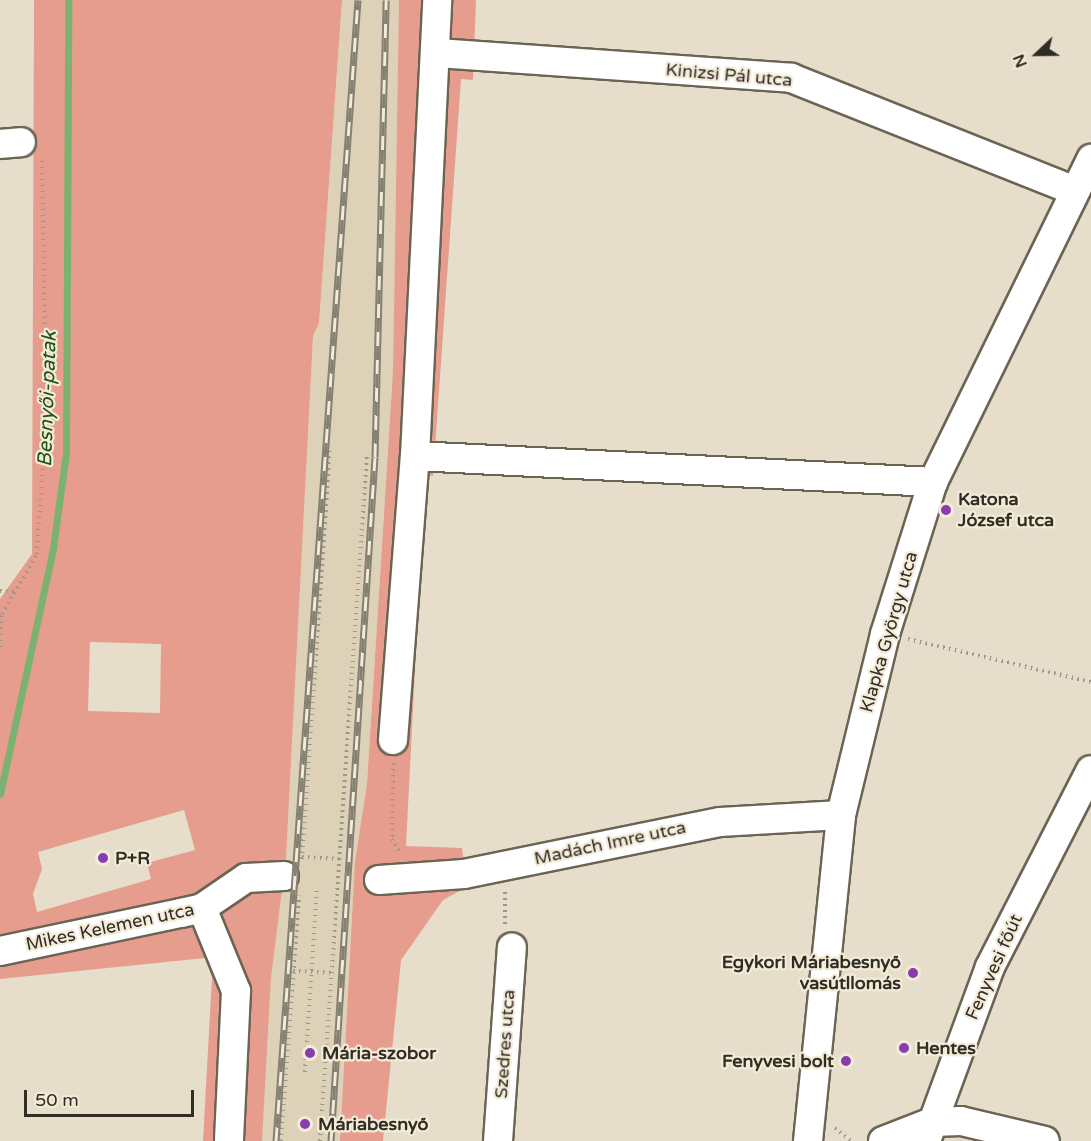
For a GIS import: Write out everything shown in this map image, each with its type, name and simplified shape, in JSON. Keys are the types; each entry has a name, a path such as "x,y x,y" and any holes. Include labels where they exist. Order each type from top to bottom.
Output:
{"street":[{"path":"393,740 415,456 437,52 437,0"},
{"name":"Kinizsi Pál utca","path":"437,52 791,78 1072,190"},
{"name":"Klapka György utca","path":"808,1141 841,815 885,634 933,482 1072,190 1091,159"},
{"path":"415,456 933,482"},
{"name":"Fenyvesi főút","path":"929,1132 990,967 1091,770"},
{"name":"Madách Imre utca","path":"379,880 423,879 720,822 841,815"},
{"name":"Mikes Kelemen utca","path":"0,951 202,908 246,878 296,873"},
{"path":"202,908 236,991 229,1141"},
{"name":"Szedres utca","path":"498,1141 512,948"},
{"path":"884,1141 929,1132 961,1121 1045,1141"}],"path":[{"path":"0,647 2,614 37,554 46,420 42,140 10,143"},
{"path":"281,1141 293,970 296,873 330,452"},
{"path":"320,1141 366,454"},
{"path":"0,591 16,592"},
{"path":"885,634 1091,682"},
{"path":"393,740 392,839 423,879"},
{"path":"296,873 339,859"},
{"path":"505,865 505,923 512,948"},
{"path":"305,1072 317,887"},
{"path":"293,970 332,973"}],"shaded area":[{"path":"34,0 342,0 319,323 313,336 286,858 271,978 262,1141 203,1141 212,977 205,958 0,979 0,599 32,554","holes":["90,642 161,644 160,713 88,711","184,810 195,850 147,863 151,879 37,912 33,894 42,869 38,852"]},
{"path":"342,0 399,0 393,371 367,784 355,861 340,1141 262,1141 271,978 286,858 313,336 319,322"},
{"path":"399,0 476,0 473,80 461,79 433,476 425,474 406,846 462,848 467,887 443,900 401,960 383,1141 340,1141 355,861 367,784 393,371"}],"waterway":[{"name":"Besnyői-patak","path":"0,794 53,548 66,453 68,0"}],"railway":[{"path":"276,1141 358,0"},
{"path":"331,1141 375,457 386,0"}],"place":[{"name":"Katona József utca","path":"946,510"},
{"name":"P+R","path":"103,858"},
{"name":"Egykori Máriabesnyő vasútllomás","path":"913,973"},
{"name":"Hentes","path":"904,1048"},
{"name":"Mária-szobor","path":"310,1053"},
{"name":"Fenyvesi bolt","path":"846,1061"},
{"name":"Máriabesnyő","path":"305,1124"}]}
